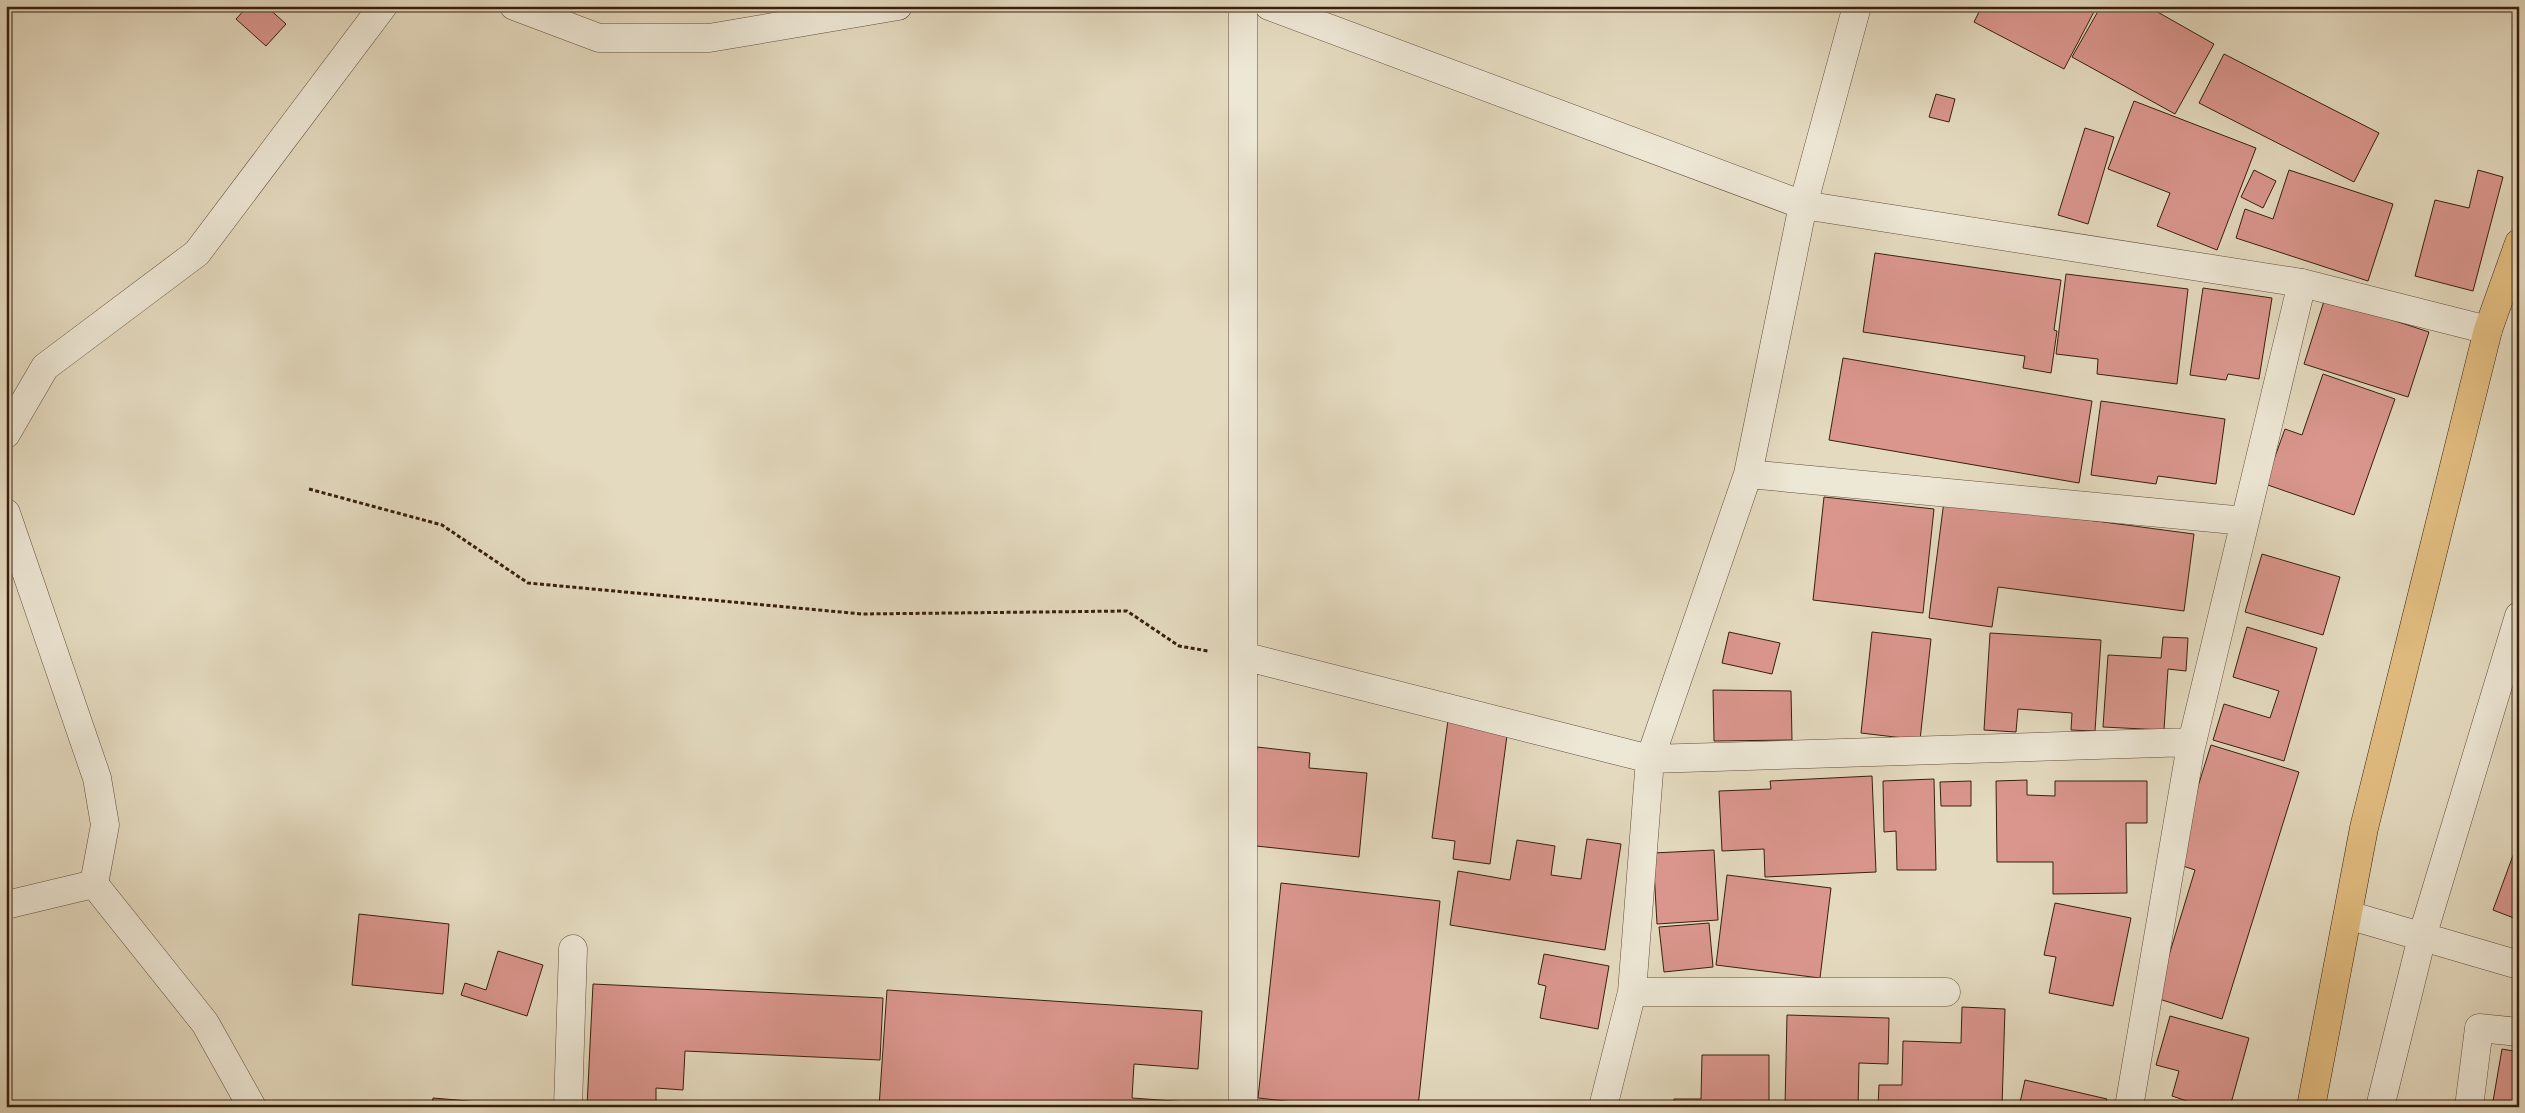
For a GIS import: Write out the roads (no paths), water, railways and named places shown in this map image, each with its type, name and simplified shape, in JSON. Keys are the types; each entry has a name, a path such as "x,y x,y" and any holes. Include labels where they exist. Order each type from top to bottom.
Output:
{"main road":[{"path":"2315,1106 2364,828 2488,330 2519,242"}],"street":[{"path":"6,434 45,367 197,253 383,6"},
{"path":"514,6 599,38 700,38 898,6"},
{"path":"1243,6 1243,1107"},
{"path":"1269,6 1803,205 2302,283 2488,330"},
{"path":"1603,1107 1632,992 1650,759 1748,474 1803,205 1857,6"},
{"path":"2129,1107 2192,742 2302,283"},
{"path":"1748,474 2245,521"},
{"path":"6,514 97,778 106,825 94,884"},
{"path":"2380,1107 2422,937 2519,616"},
{"path":"1243,656 1650,759 2192,742"},
{"path":"6,905 94,884"},
{"path":"94,884 205,1023 252,1107"},
{"path":"2348,915 2519,965"},
{"path":"568,1107 573,949"},
{"path":"1632,992 1946,992"},
{"path":"2469,1107 2479,1028 2519,1032"}]}
